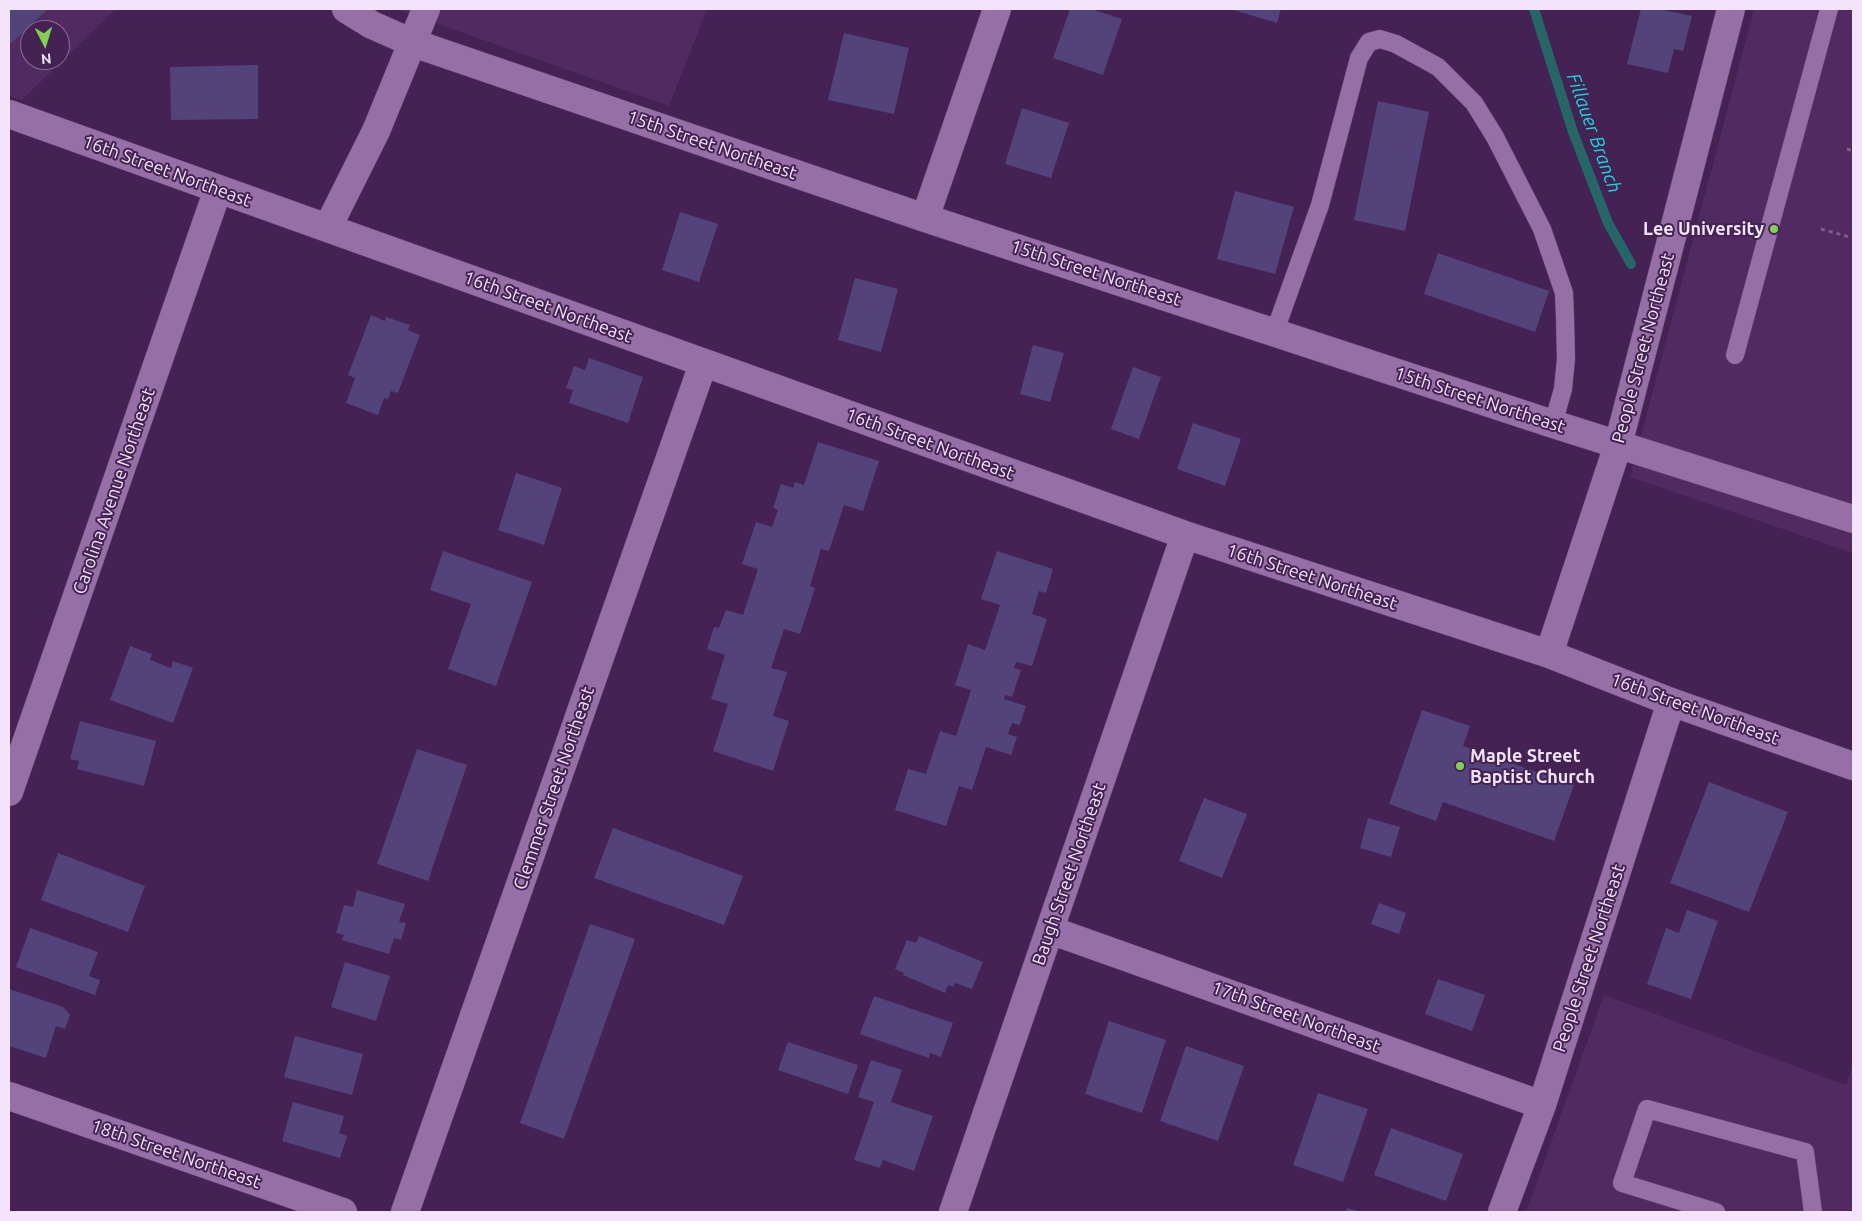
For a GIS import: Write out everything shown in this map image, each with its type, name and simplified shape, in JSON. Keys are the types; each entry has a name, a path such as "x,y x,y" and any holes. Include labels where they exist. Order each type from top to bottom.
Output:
{"street":[{"name":"15th Street Northeast","path":"346,9 372,25 413,43 925,218 1275,331 1553,424 1853,519"},
{"path":"328,227 376,130 426,9"},
{"path":"925,218 997,9"},
{"name":"People Street Northeast","path":"1549,654 1618,445 1719,62 1731,9"},
{"name":"16th Street Northeast","path":"9,114 1185,535 1549,654 1671,702 1853,766"},
{"name":"Carolina Avenue Northeast","path":"9,792 218,189"},
{"name":"Clemmer Street Northeast","path":"405,1212 703,364"},
{"name":"Baugh Street Northeast","path":"953,1212 1185,535"},
{"name":"People Street Northeast","path":"1502,1212 1542,1105 1671,702"},
{"name":"17th Street Northeast","path":"1050,930 1542,1105"},
{"name":"18th Street Northeast","path":"9,1096 343,1212"}],"lane":[{"path":"1735,355 1829,9"},
{"path":"1275,331 1320,205 1359,58 1369,42 1380,39 1396,44 1438,67 1474,103 1495,137 1542,228 1564,293 1566,359 1563,389 1553,424"},
{"path":"1716,1212 1622,1184 1647,1109 1805,1152 1813,1212"}],"path":[{"path":"1846,149 1853,151"},
{"path":"1821,229 1853,238"}],"shaded area":[{"path":"9,9 116,9 70,54 70,20 20,20 20,70 53,70 22,100 9,96"},
{"path":"396,9 707,9 669,106"},
{"name":"Lee University","path":"1754,9 1853,9 1853,553 1630,477"},
{"path":"1604,995 1846,1085 1853,1064 1853,1212 1526,1212"}],"building":[{"path":"9,9 48,9 36,20 20,20 20,35 9,45"},
{"path":"1070,9 1091,9 1122,19 1103,75 1053,58"},
{"path":"1230,9 1281,9 1277,23"},
{"path":"1641,9 1659,9 1692,16 1683,51 1674,49 1668,73 1627,64"},
{"path":"844,33 909,48 894,114 828,100"},
{"path":"258,65 258,119 171,120 170,67"},
{"path":"1378,101 1429,112 1405,231 1354,220"},
{"path":"1022,108 1069,123 1051,178 1005,164"},
{"path":"1235,191 1294,207 1275,274 1217,259"},
{"path":"680,212 718,224 699,282 662,270"},
{"path":"1438,253 1549,291 1535,332 1424,294"},
{"path":"855,278 898,289 881,352 838,340"},
{"path":"371,315 385,321 386,317 410,325 408,330 420,335 398,393 391,391 388,399 384,398 378,415 346,403 355,378 348,375"},
{"path":"1033,345 1064,353 1050,402 1020,394"},
{"path":"589,358 643,377 628,423 569,403 573,390 566,388 574,366 585,370"},
{"path":"1133,367 1161,377 1139,439 1111,429"},
{"path":"1193,423 1241,439 1225,486 1177,469"},
{"path":"818,442 879,461 863,511 844,505 829,551 821,549 810,586 815,588 800,634 784,629 771,668 787,672 773,716 789,721 773,771 713,751 728,704 711,699 725,655 707,649 714,627 719,628 726,610 743,615 758,569 742,564 756,522 772,527 778,510 773,508 781,484 793,488 795,482 804,485"},
{"path":"516,473 562,488 544,545 498,530"},
{"path":"443,551 532,582 496,686 448,669 471,604 430,590"},
{"path":"997,551 1053,569 1046,593 1039,591 1032,614 1047,619 1032,666 1016,662 1014,668 1021,670 1012,697 1005,695 1004,699 1026,706 1020,725 1012,723 1008,734 1017,737 1011,755 986,747 972,790 959,786 946,826 895,810 908,769 926,774 940,731 956,736 971,690 955,685 968,644 985,650 1000,605 981,599"},
{"path":"130,646 152,654 150,660 171,668 173,661 193,668 173,723 110,700"},
{"name":"Maple Street Baptist Church","path":"1422,710 1470,726 1463,746 1574,785 1554,841 1443,802 1436,821 1389,804"},
{"path":"80,721 156,741 144,786 77,769 79,761 70,759"},
{"path":"417,749 467,765 428,881 377,864"},
{"path":"1709,782 1788,812 1749,912 1670,883"},
{"path":"1204,798 1247,814 1222,878 1179,861"},
{"path":"1368,818 1400,827 1391,857 1360,848"},
{"path":"613,828 743,876 724,925 594,878"},
{"path":"58,853 145,886 128,932 41,900"},
{"path":"357,890 405,904 399,922 406,923 401,940 394,938 389,954 342,940 344,935 336,933 344,905 353,907"},
{"path":"1379,903 1406,913 1399,934 1371,924"},
{"path":"1687,910 1718,921 1691,999 1647,984 1666,928 1679,933"},
{"path":"590,924 635,939 564,1139 520,1123"},
{"path":"30,928 98,952 89,976 100,980 95,995 16,967"},
{"path":"919,936 983,962 972,989 955,983 953,987 948,985 945,993 903,975 904,973 895,969 907,940 916,943"},
{"path":"345,962 390,976 376,1021 331,1007"},
{"path":"1438,979 1485,995 1472,1031 1425,1014"},
{"path":"9,989 63,1007 70,1015 65,1029 56,1026 46,1058 9,1046"},
{"path":"874,996 953,1023 941,1057 930,1053 929,1058 860,1034"},
{"path":"1109,1021 1166,1040 1142,1113 1085,1094"},
{"path":"295,1036 363,1054 352,1095 284,1077"},
{"path":"788,1042 858,1065 848,1094 778,1070"},
{"path":"1186,1046 1244,1066 1218,1141 1160,1121"},
{"path":"871,1060 902,1070 891,1102 933,1116 914,1171 883,1160 880,1168 854,1160 874,1102 858,1097"},
{"path":"1318,1093 1368,1109 1343,1182 1293,1165"},
{"path":"293,1102 344,1116 339,1133 347,1136 340,1158 282,1141"},
{"path":"1391,1128 1463,1154 1446,1201 1374,1175"},
{"path":"1347,1208 1361,1212 1346,1212"}],"waterway":[{"name":"Fillauer Branch","path":"1534,9 1573,132 1608,223 1631,264"}],"place":[{"name":"Lee University","path":"1774,229"},
{"name":"Maple Street Baptist Church","path":"1460,766"}]}
